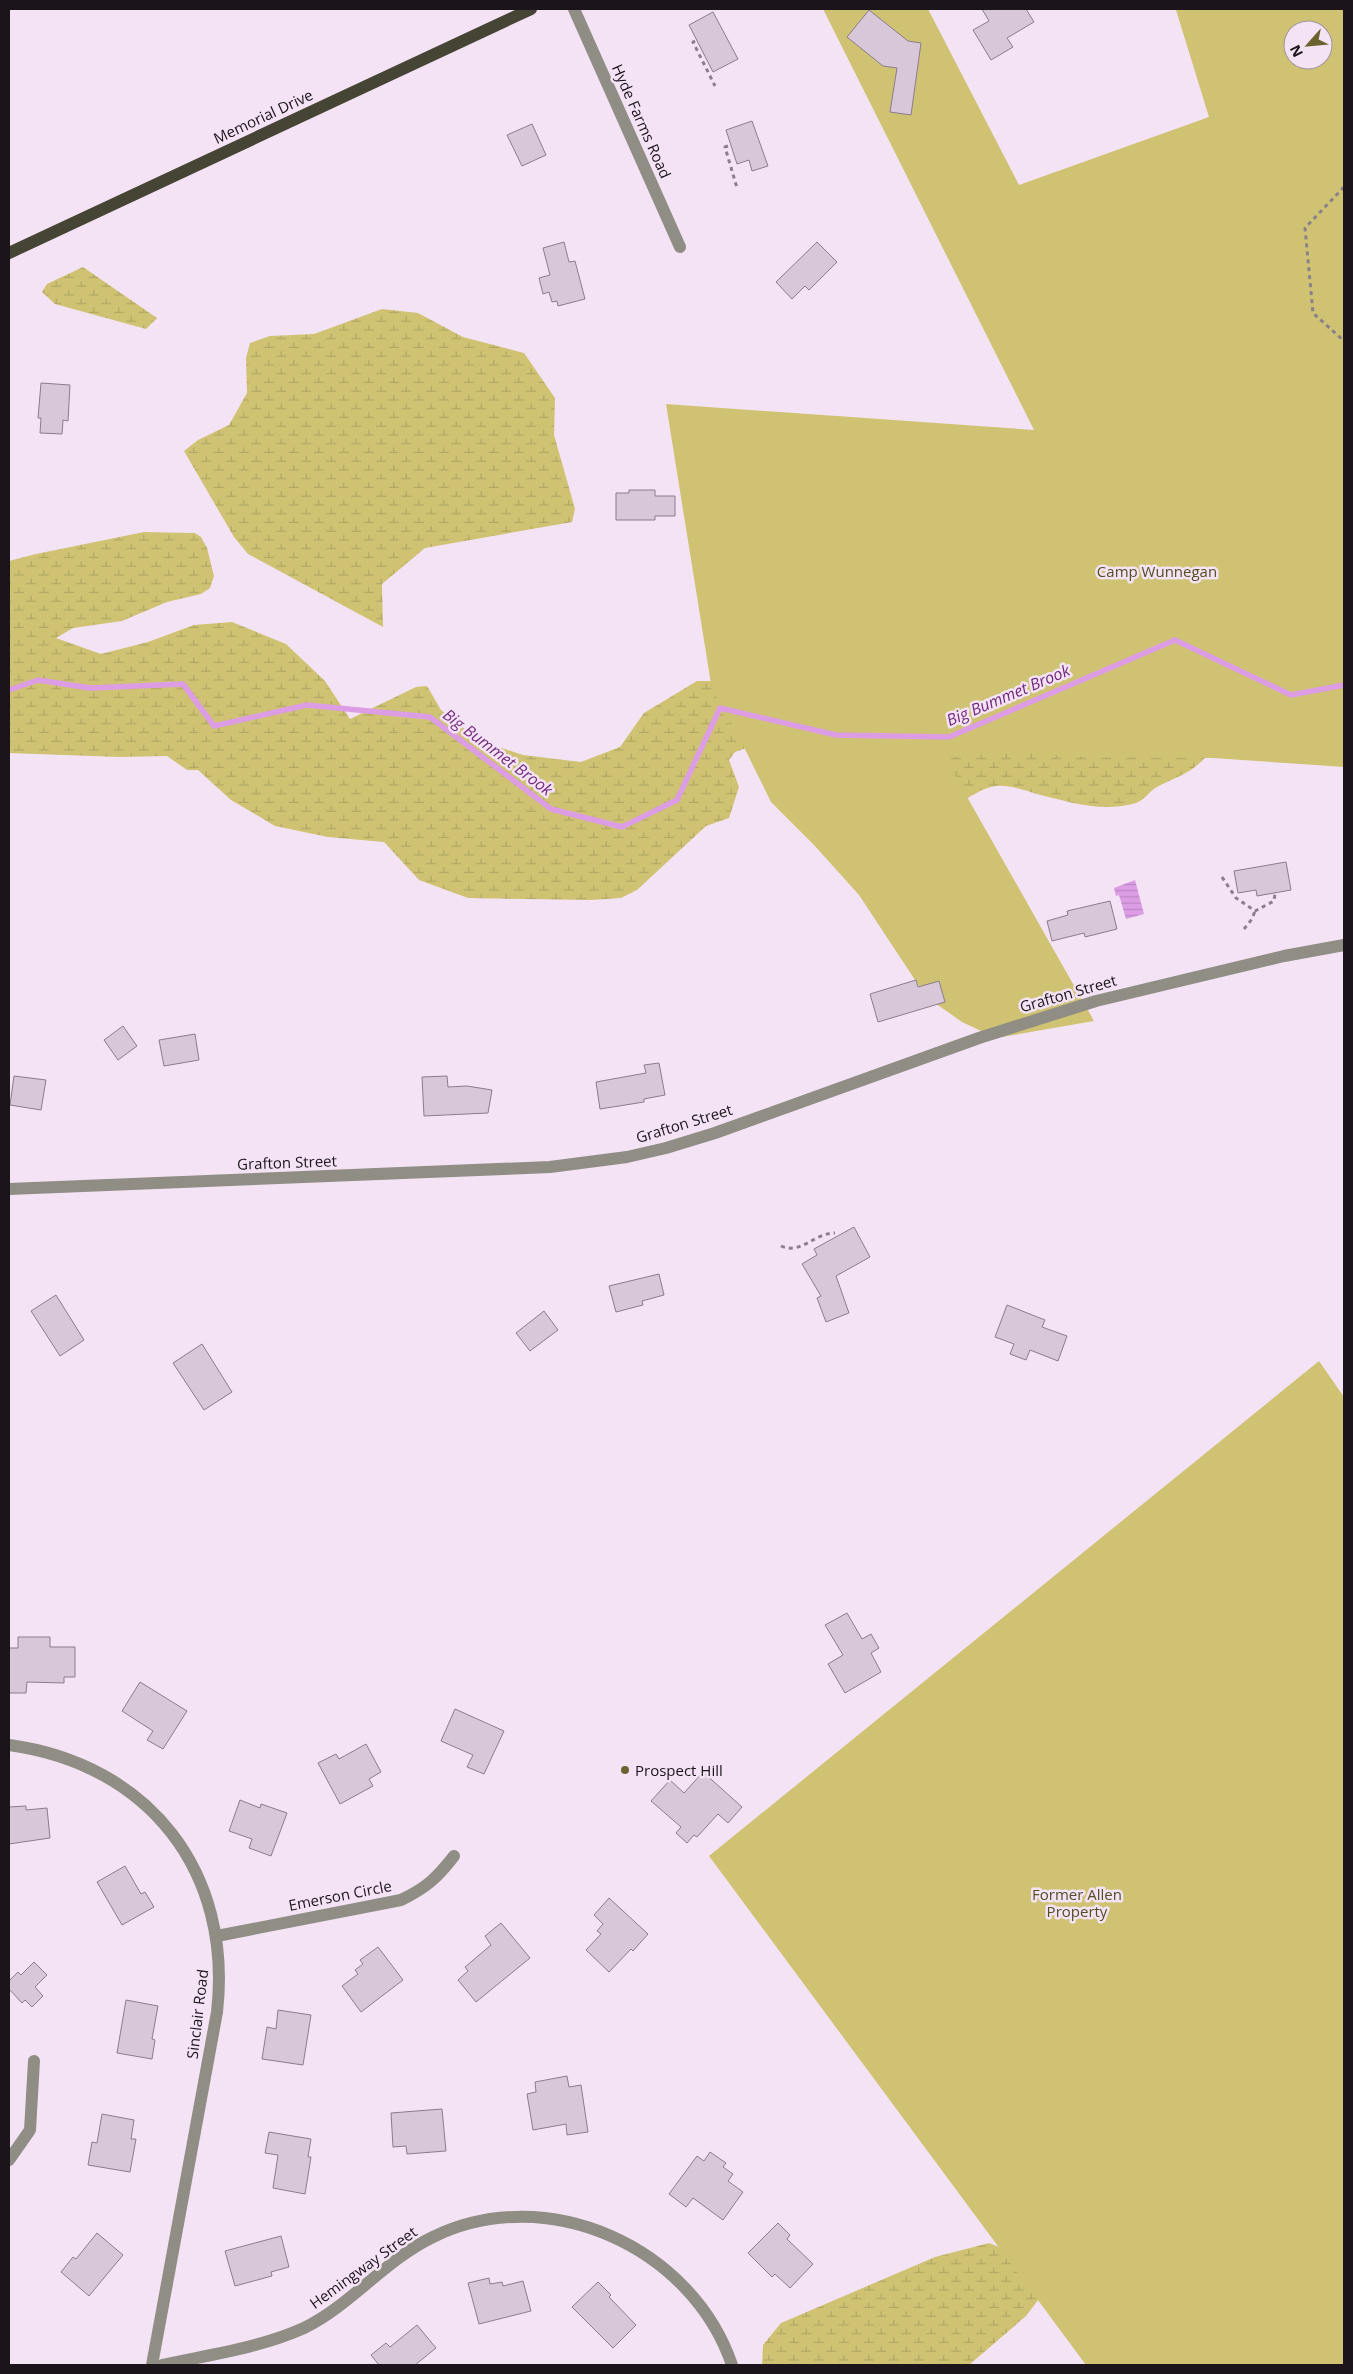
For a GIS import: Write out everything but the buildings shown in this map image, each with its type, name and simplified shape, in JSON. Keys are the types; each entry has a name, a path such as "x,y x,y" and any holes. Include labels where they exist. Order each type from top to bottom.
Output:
{"main road":[{"name":"Memorial Drive","path":"9,253 531,9"}],"street":[{"name":"Hyde Farms Road","path":"574,9 680,247"},
{"name":"Grafton Street","path":"9,1189 550,1167 627,1157 715,1133 1046,1015 1154,986 1284,956 1344,945"},
{"name":"Sinclair Road","path":"9,1745 57,1754 80,1763 111,1779 144,1804 162,1822 192,1864 211,1911 217,1936 220,1961 217,2012 152,2365"},
{"name":"Emerson Circle","path":"217,1936 401,1900 422,1890 437,1878 454,1856"},
{"path":"9,2160 30,2130 34,2061"},
{"name":"Hemingway Street","path":"162,2365 287,2335 323,2317 403,2255 434,2236 479,2221 526,2217 554,2219 581,2224 626,2242 653,2258 682,2285 706,2314 720,2336 732,2365"}],"path":[{"path":"695,41 693,42 715,86"},
{"path":"728,146 725,147 738,188"},
{"path":"1344,187 1305,228 1313,313 1344,341"},
{"path":"1222,877 1236,898 1255,911"},
{"path":"1244,929 1252,919 1255,911 1274,901 1275,893"},
{"path":"781,1246 795,1250 817,1236 835,1234"}],"green space":[{"name":"Camp Wunnegan","path":"823,9 928,9 1019,185 1209,117 1176,10 1344,9 1344,767 1213,758 1092,757 1010,752 945,758 1094,1021 996,1038 962,1022 935,1003 919,986 859,895 814,845 771,802 738,735 712,690 666,404 1034,430"},
{"path":"83,267 157,318 146,329 55,304 42,292 47,284"},
{"path":"382,309 418,313 463,337 524,353 555,398 554,435 575,509 572,522 425,548 382,584 383,627 248,554 234,537 184,451 198,440 229,425 247,393 246,358 250,343 270,336 314,334"},
{"path":"144,532 195,533 201,537 207,548 214,576 210,588 201,594 167,602 122,621 73,628 56,638 101,654 148,642 194,625 232,622 286,644 325,681 350,719 416,687 427,686 441,710 480,741 523,755 581,762 620,747 644,713 697,681 719,681 1210,752 1198,765 1154,789 1139,802 1124,806 1099,807 1001,786 987,788 964,800 752,746 735,752 729,760 739,787 729,818 706,826 637,890 621,898 591,900 468,898 419,880 384,842 328,837 275,826 231,800 198,770 187,770 167,756 119,757 9,753 9,561"},
{"name":"Former Allen Property","path":"1319,1361 1344,1397 1344,2365 1086,2365 709,1856"},
{"path":"989,2243 1029,2259 1048,2287 1026,2316 969,2365 762,2365 763,2345 781,2323 935,2257"}],"shaded area":[{"path":"1135,880 1144,914 1126,919 1119,895 1116,896 1114,888"}],"waterway":[{"name":"Big Bummet Brook","path":"9,690 38,680 90,688 183,684 214,726 307,705 430,717 551,809 622,827 677,800 720,708 836,735 949,737 1175,640 1291,695 1344,685"}],"place":[{"name":"Prospect Hill","path":"625,1770"}]}
